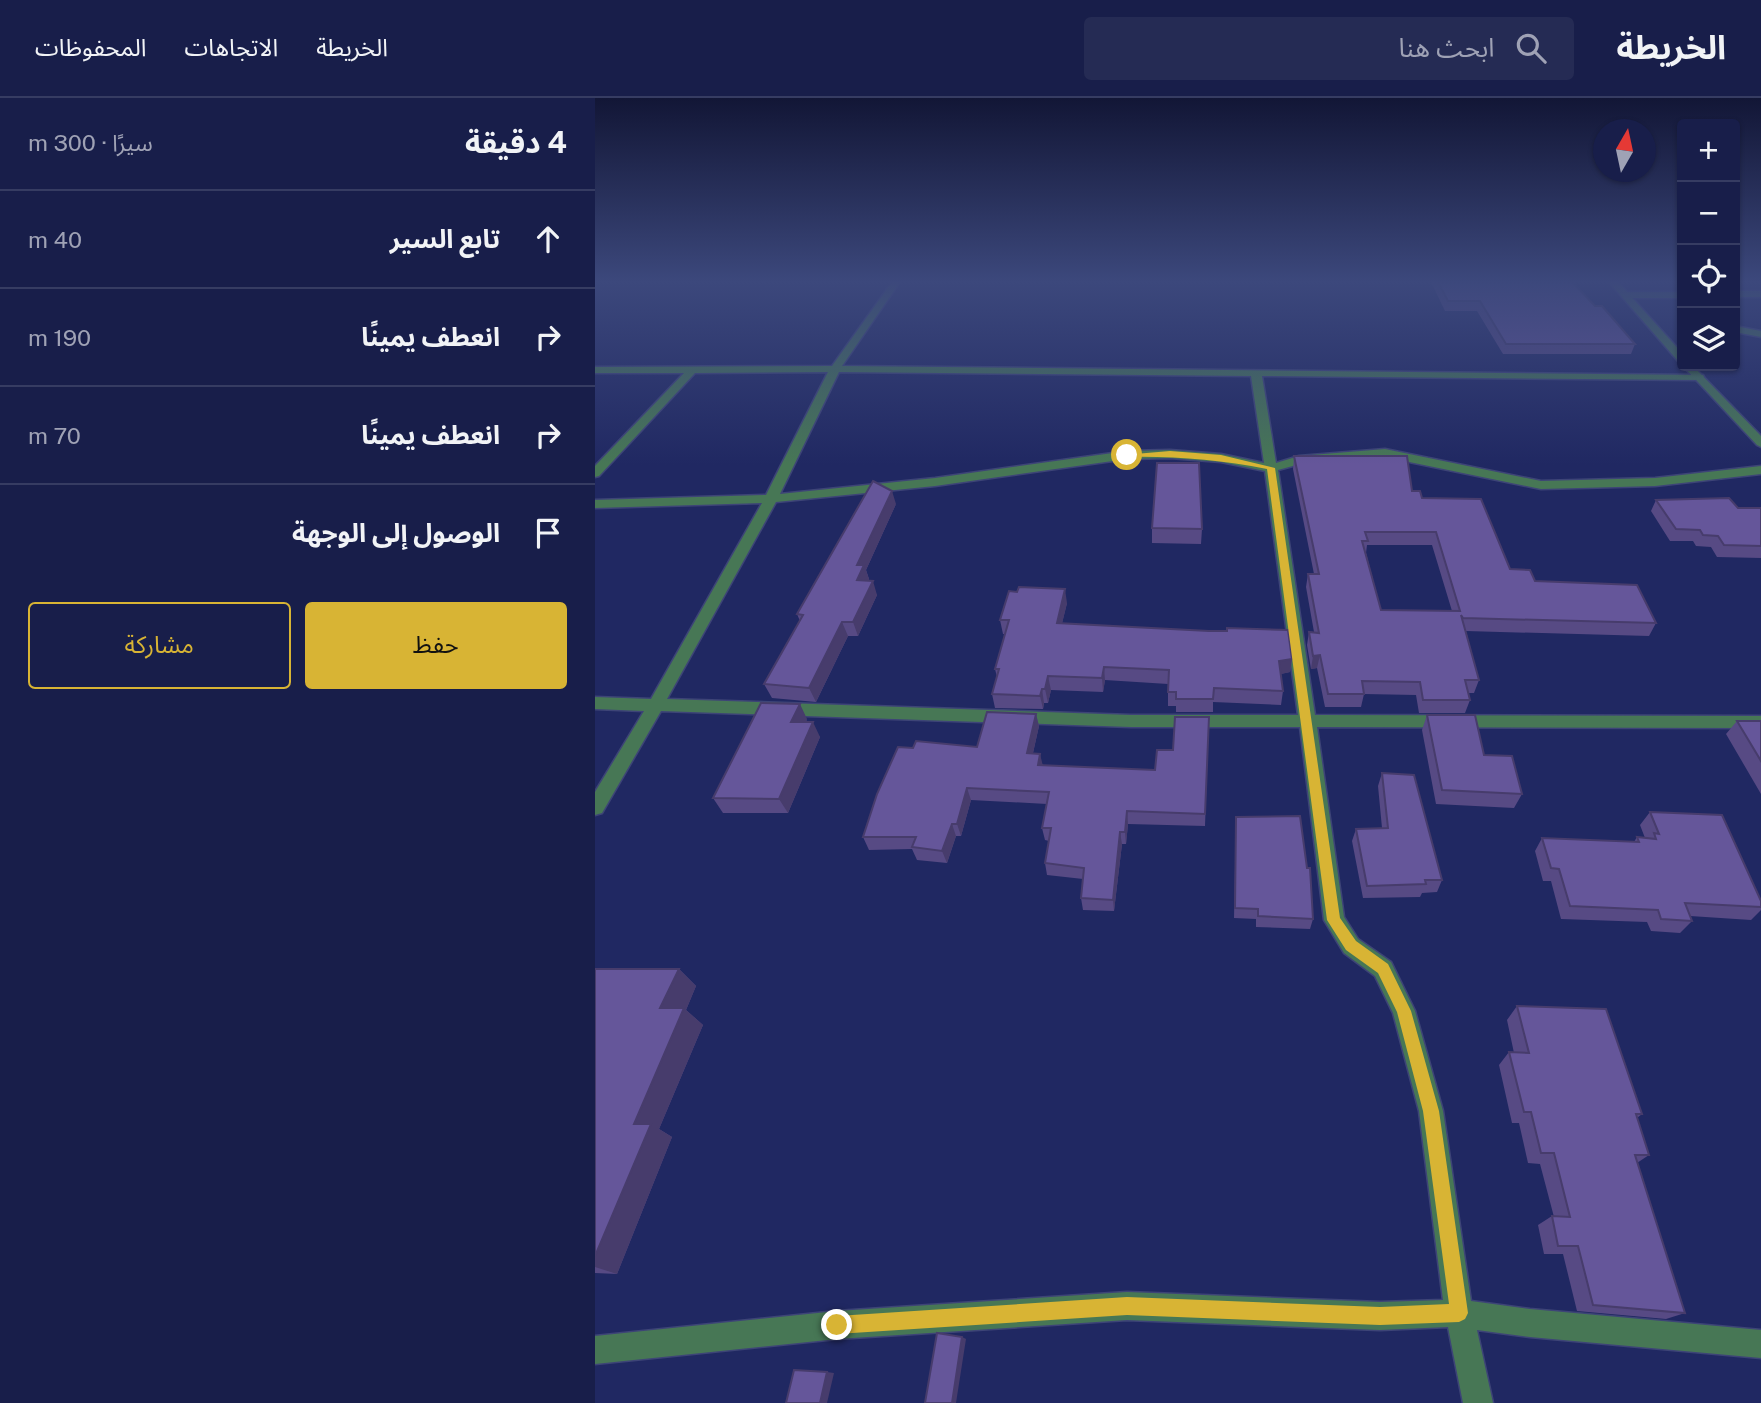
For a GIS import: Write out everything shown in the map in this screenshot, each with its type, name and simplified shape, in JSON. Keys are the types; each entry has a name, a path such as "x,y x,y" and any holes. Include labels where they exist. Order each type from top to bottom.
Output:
{"street":[{"path":"595,808 771,499 835,369 853,343"},
{"path":"595,370 835,369 1699,377"},
{"path":"595,472 692,370"},
{"path":"1693,371 1761,443"},
{"path":"1256,373 1308,723 1333,920 1351,946 1383,969 1404,1011 1431,1111 1459,1313 1478,1403"},
{"path":"595,504 771,499 935,482 1127,455 1170,454 1221,458 1271,468 1299,460 1385,453 1541,485 1655,482 1761,470"},
{"path":"595,703 1117,721 1761,722"},
{"path":"595,1350 837,1325 1127,1306 1380,1316 1459,1313 1530,1323 1761,1344"}],"building":[{"path":"1505,343 1635,344 1506,344"},
{"path":"1294,456 1407,456 1412,491 1420,491 1422,498 1481,499 1510,569 1530,570 1535,581 1637,585 1656,623 1463,618 1461,615 1479,680 1465,680 1470,700 1423,700 1420,682 1362,681 1364,694 1328,694 1320,655 1313,656 1309,632 1319,633 1308,574 1319,574","holes":["1365,532 1436,532 1460,611 1381,610 1362,541 1368,541"]},
{"path":"1157,463 1199,463 1202,529 1152,528"},
{"path":"873,481 892,491 857,565 864,565 857,580 873,581 853,622 842,622 809,688 764,684 803,615 797,614"},
{"path":"1729,498 1738,508 1761,508 1761,546 1724,545 1718,536 1703,535 1700,530 1676,529 1656,500"},
{"path":"1019,587 1065,589 1057,623 1209,631 1227,631 1227,628 1288,630 1292,659 1279,661 1283,691 1214,688 1213,699 1176,699 1176,692 1168,692 1169,670 1104,667 1102,678 1048,676 1040,696 992,694 999,669 995,669 1009,620 1000,620 1009,591 1017,592"},
{"path":"761,703 800,704 791,722 813,722 779,799 713,798"},
{"path":"987,712 1036,714 1027,753 1040,754 1038,765 1155,770 1157,750 1173,750 1175,717 1209,717 1205,814 1127,811 1125,832 1120,832 1113,900 1081,898 1084,868 1045,863 1051,828 1042,828 1049,792 967,788 957,824 952,824 942,851 912,847 916,837 863,837 877,794 898,747 913,748 916,741 977,747"},
{"path":"1427,715 1475,715 1484,755 1512,756 1522,794 1442,790"},
{"path":"1737,721 1761,721 1761,761"},
{"path":"1382,773 1414,775 1442,880 1425,880 1426,884 1367,886 1356,829 1388,828"},
{"path":"1650,812 1722,815 1761,901 1761,907 1685,903 1692,921 1661,919 1658,910 1570,906 1559,869 1551,868 1542,838 1639,842 1637,837 1656,839 1654,833 1659,834"},
{"path":"1300,816 1307,868 1310,868 1313,919 1258,916 1258,909 1235,908 1236,817"},
{"path":"595,969 679,969 660,1008 684,1008 634,1124 651,1124 595,1256"},
{"path":"1517,1006 1606,1009 1642,1114 1636,1114 1649,1155 1635,1155 1685,1313 1593,1305 1578,1246 1558,1246 1552,1216 1570,1217 1554,1153 1541,1153 1531,1112 1524,1112 1509,1052 1529,1053"},
{"path":"937,1333 962,1337 952,1403 925,1403"},
{"path":"794,1370 827,1372 820,1403 786,1403"}],"route":[{"path":"837,1325 1127,1306 1380,1316 1459,1313 1431,1111 1404,1011 1383,969 1351,946 1333,920 1271,468 1221,458 1170,454 1127,455"}]}
